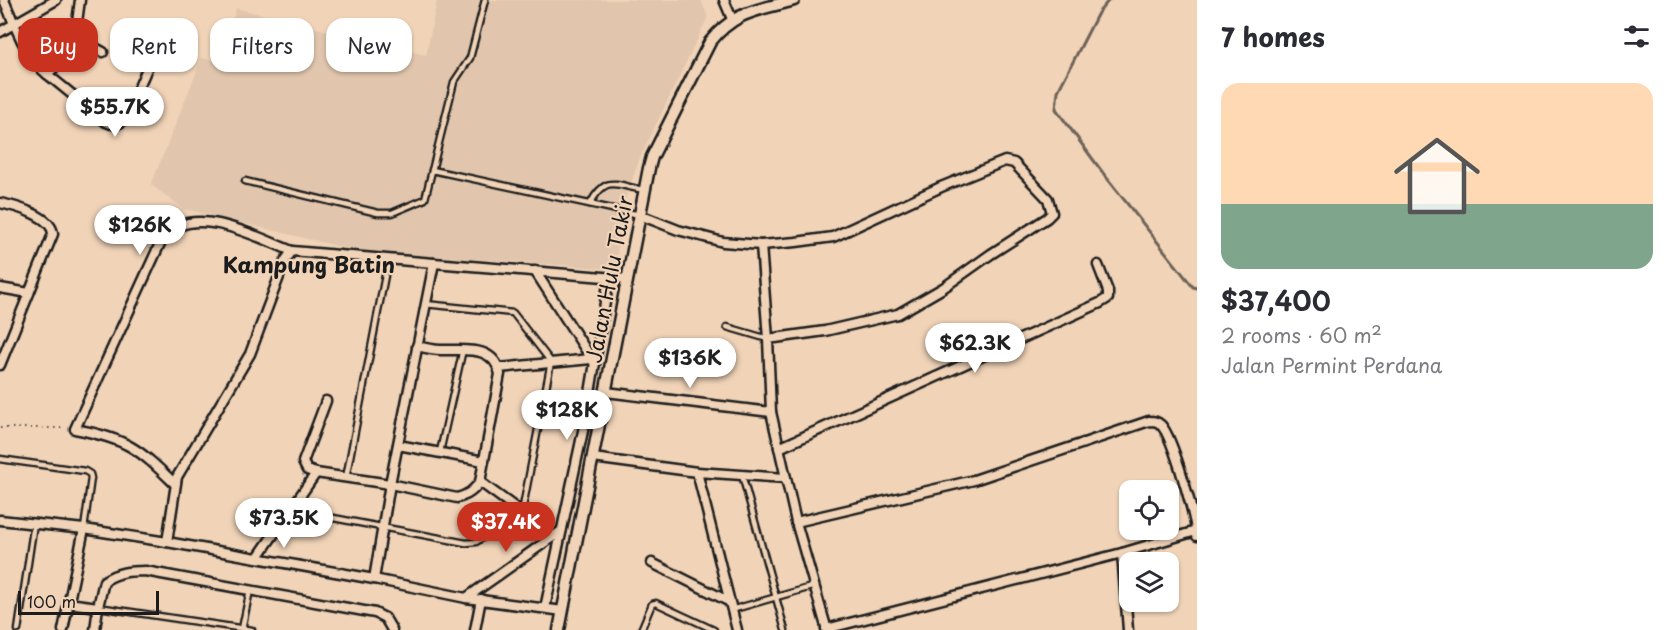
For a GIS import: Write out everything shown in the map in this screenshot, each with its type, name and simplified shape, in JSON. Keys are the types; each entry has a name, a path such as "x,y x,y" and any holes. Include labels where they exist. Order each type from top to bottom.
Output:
{"street":[{"path":"4,0 13,24 34,62 106,123 119,124 125,119 145,72"},
{"path":"0,32 56,0"},
{"path":"78,18 80,0"},
{"path":"724,0 732,20"},
{"name":"Jalan Hulu Takir","path":"559,630 652,157 710,42 732,20 792,0"},
{"path":"98,49 103,52"},
{"path":"640,215 678,230 723,242 761,245 796,243 832,237 940,187 1005,161 1014,163 1048,200 1052,213 1047,219 943,288 898,314 825,331 768,339"},
{"path":"0,203 27,209 50,225 53,230 0,365"},
{"path":"175,484 134,447 104,435 75,429 163,237 179,226 193,223 215,223 292,251 628,279"},
{"path":"761,245 771,412 796,522 827,629 1119,554"},
{"path":"166,542 175,484 182,467 250,354 285,261 292,251"},
{"path":"374,579 390,484 434,263"},
{"path":"778,448 1100,303 1108,298 1108,291 1098,265"},
{"path":"535,271 593,361"},
{"path":"544,608 609,278"},
{"path":"0,288 29,293"},
{"path":"326,401 303,462 307,470 457,498 466,495 480,482 500,374 499,368 495,361 480,350 439,350 417,346"},
{"path":"499,368 551,362 593,361"},
{"path":"606,392 771,412"},
{"path":"796,522 974,480 1149,421 1156,421 1164,427 1176,457 1197,536"},
{"path":"398,445 484,461"},
{"path":"593,458 697,472 786,478"},
{"path":"697,472 737,630"},
{"path":"258,557 316,473"},
{"path":"480,482 558,534"},
{"path":"0,520 84,529 166,542 258,557 466,598 563,611"},
{"path":"1125,552 1196,527"},
{"path":"63,630 84,529"},
{"path":"466,598 558,534"},
{"path":"652,563 728,601"},
{"path":"95,630 104,581 116,573 145,571 375,612 385,618 392,630"},
{"path":"475,630 480,599"},
{"path":"68,603 98,607"},
{"path":"1127,612 1128,630"}],"lane":[{"path":"245,181 378,213 392,213 425,199 454,82 470,58 485,0"},
{"path":"432,170 640,215"},
{"path":"590,204 598,189 609,184 645,190"},
{"path":"346,478 388,260"},
{"path":"291,510 466,543 476,542 522,512 551,362 513,313 425,304"},
{"path":"727,327 768,339"},
{"path":"440,453 463,350"},
{"path":"0,459 85,471 90,474 84,529"},
{"path":"742,475 785,630"},
{"path":"18,630 34,524"},
{"path":"731,610 815,586"},
{"path":"242,629 249,590"},
{"path":"641,630 652,604 656,603 714,630"},
{"path":"98,607 252,630"}],"path":[{"path":"0,428 75,429"}],"shaded area":[{"path":"437,0 701,0 708,17 640,158 621,211 616,269 357,251 184,209 151,185 202,58 210,60 210,72 314,72 314,27 326,30 326,72 412,72 412,52 426,55"},
{"path":"236,8 276,18 233,18"}],"waterway":[{"path":"1109,0 1098,13 1058,91 1056,109 1103,173 1193,287 1197,288"}],"district":[{"name":"Kampung Batin","path":"309,263"}]}
